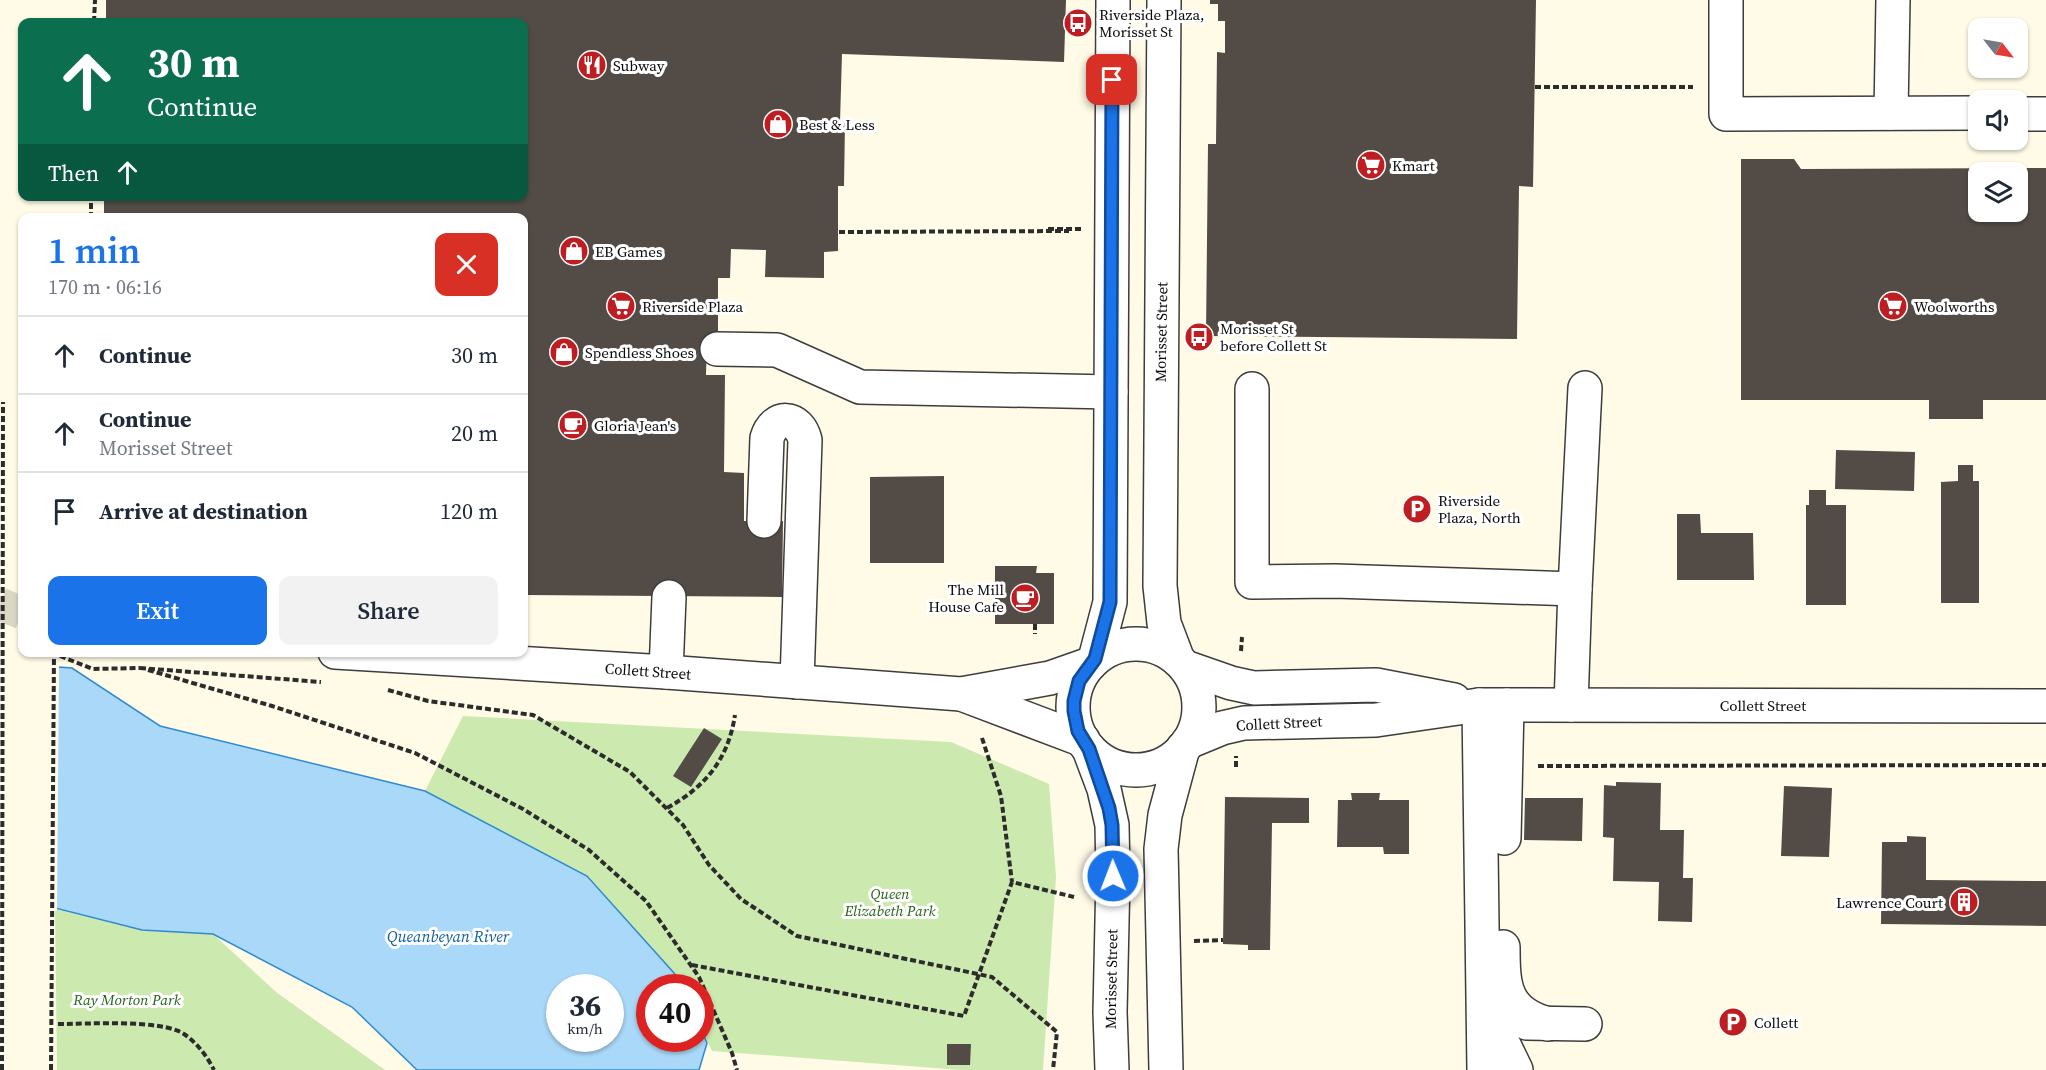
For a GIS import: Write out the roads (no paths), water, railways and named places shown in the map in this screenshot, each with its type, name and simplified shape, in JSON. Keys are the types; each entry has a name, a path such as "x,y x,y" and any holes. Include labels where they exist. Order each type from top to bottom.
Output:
{"street":[{"path":"1093,662 1110,602 1113,0"},
{"name":"Morisset Street","path":"1164,0 1160,586 1164,623 1182,664"},
{"path":"1726,0 1726,114 1968,113"},
{"path":"1891,112 1893,0"},
{"path":"2028,114 2046,114"},
{"path":"717,349 777,350 860,387 1111,392"},
{"path":"1571,705 1585,388"},
{"path":"1252,389 1252,582 1335,581 1575,589"},
{"path":"765,521 767,438 770,429 777,423 787,420 796,423 803,430 805,440 797,681"},
{"path":"666,672 669,597"},
{"path":"1166,1070 1161,849 1165,815 1186,745 1196,726 1199,709 1194,682 1182,664 1161,649 1132,644 1112,649 1093,662 1079,681 1074,701 1075,721 1086,744 1108,763 1131,770 1142,770 1165,763 1186,745"},
{"name":"Collett Street","path":"343,660 666,672 961,694 1050,678 1093,662"},
{"name":"Collett Street","path":"1182,664 1231,683 1254,688 1376,686 1493,705"},
{"name":"Collett Street","path":"961,694 1086,744"},
{"path":"1493,705 1505,766 1504,984 1508,995 1518,1008 1534,1019 1548,1024"},
{"path":"1484,1070 1483,1000 1493,705"},
{"name":"Collett Street","path":"1186,745 1222,728 1244,723 1376,720 1493,705 2046,706"},
{"name":"Morisset Street","path":"1086,744 1104,789 1112,825 1110,1012 1112,1070"},
{"path":"1483,1000 1494,1014 1506,1021 1585,1024"},
{"path":"1483,1000 1516,1070"}],"water":[{"name":"Queanbeyan River","path":"0,663 72,668 160,726 425,791 587,876 674,974 636,974 636,1052 704,1052 699,1070 417,1070 352,1007 213,934 142,930 55,908"}],"tunnel":[{"path":"0,604 18,611"}],"place":[{"name":"Riverside Plaza, Morisset St","path":"1078,23"},
{"name":"Subway","path":"592,65"},
{"name":"Best & Less","path":"778,124"},
{"name":"Kmart","path":"1371,165"},
{"name":"EB Games","path":"574,251"},
{"name":"Riverside Plaza","path":"621,306"},
{"name":"Woolworths","path":"1893,306"},
{"name":"Morisset St before Collett St","path":"1199,337"},
{"name":"Spendless Shoes","path":"564,352"},
{"name":"Gloria Jean's","path":"573,425"},
{"name":"Riverside Plaza, North","path":"1417,509"},
{"name":"The Mill House Cafe","path":"1025,598"},
{"name":"Lawrence Court","path":"1964,902"},
{"name":"Collett","path":"1733,1022"}],"park label":[{"name":"Queen Elizabeth Park","path":"890,902"},
{"name":"Ray Morton Park","path":"127,999"}]}
